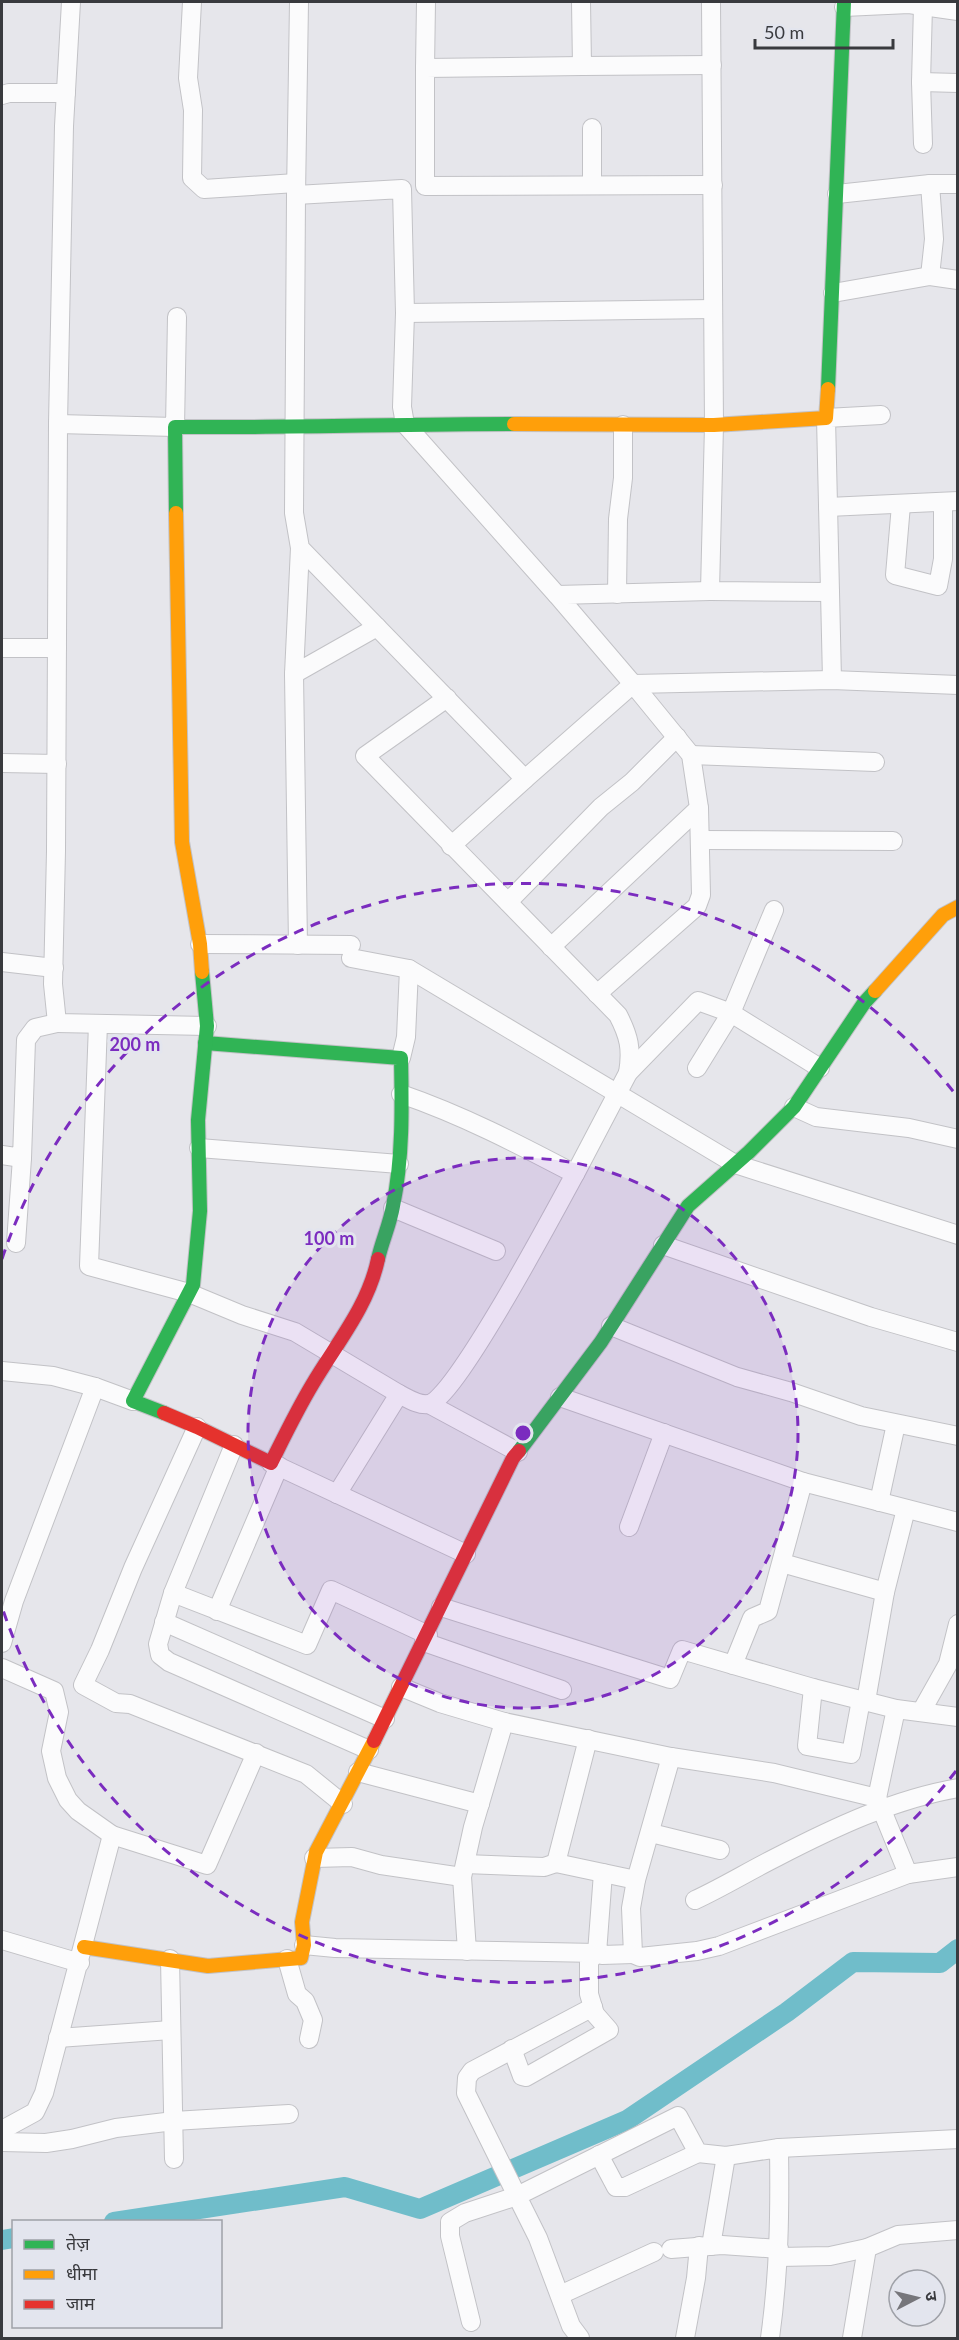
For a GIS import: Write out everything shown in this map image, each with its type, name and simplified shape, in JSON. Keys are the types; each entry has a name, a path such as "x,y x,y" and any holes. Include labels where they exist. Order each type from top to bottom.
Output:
{"street":[{"path":"57,1023 54,968 58,424 66,93 71,2"},
{"path":"192,2 188,78 193,110 192,178 204,189 713,185"},
{"path":"298,945 294,674 300,548 294,513 293,428 299,2"},
{"path":"425,186 426,2"},
{"path":"581,2 582,66"},
{"path":"710,591 714,425 711,2"},
{"path":"832,680 825,418 833,293 844,4 898,3 957,11"},
{"path":"923,6 921,82 923,144"},
{"path":"425,68 712,65"},
{"path":"921,82 957,83"},
{"path":"2,95 66,93"},
{"path":"592,128 592,185"},
{"path":"837,194 930,184 957,184"},
{"path":"930,184 934,238 930,276"},
{"path":"402,189 405,313 402,407 405,424 557,595 691,755 699,808 701,895 697,906 597,994"},
{"path":"833,293 930,276 957,280"},
{"path":"405,313 713,309"},
{"path":"133,1401 193,1286 200,1210 198,1120 206,1035 200,944 182,842 175,427 177,316"},
{"path":"58,424 293,428 405,424 714,425 881,415"},
{"path":"617,594 618,519 623,478 622,425"},
{"path":"828,507 950,501 938,586 895,575 901,505"},
{"path":"300,548 525,779"},
{"path":"557,595 710,591 830,592"},
{"path":"294,674 377,627"},
{"path":"2,648 57,648"},
{"path":"451,846 633,684 832,680 957,685"},
{"path":"429,1404 436,1400 450,1384 504,1303 617,1094 628,1072 630,1059 628,1034 618,1015 364,756 447,698"},
{"path":"508,902 601,807 632,782 677,737"},
{"path":"691,755 875,762"},
{"path":"2,763 57,764"},
{"path":"551,947 699,808"},
{"path":"700,840 893,841"},
{"path":"2,1940 82,1955 170,1959 208,1966 301,1958 304,1945 302,1922 316,1852 343,1804 426,1638 513,1458 611,1326 688,1206 794,1107 864,1003 943,915 957,907"},
{"path":"698,1068 731,1013 774,910"},
{"path":"200,944 298,945 351,951 409,969 735,1164 957,1235"},
{"path":"2,962 54,968"},
{"path":"217,1611 275,1465 311,1386 362,1303 375,1273 382,1240 393,1208 399,1164 401,1058 406,1037 409,969"},
{"path":"628,1072 698,1001 731,1013 820,1068"},
{"path":"16,1243 22,1158 26,1040 35,1028 57,1023 98,1024 401,1058"},
{"path":"98,1024 89,1266 189,1293 242,1315 295,1332 399,1394 417,1403 429,1404 518,1452"},
{"path":"401,1094 431,1104 508,1138 575,1174"},
{"path":"794,1107 816,1117 909,1128 957,1139"},
{"path":"199,1148 399,1164"},
{"path":"2,1155 22,1158"},
{"path":"393,1208 496,1251"},
{"path":"663,1245 871,1317 957,1342"},
{"path":"611,1326 737,1377 791,1392 861,1416 896,1424 956,1429"},
{"path":"2,1371 53,1376 95,1387 133,1401 197,1427 466,1554"},
{"path":"2,1643 14,1601 95,1387"},
{"path":"337,1494 399,1394"},
{"path":"560,1397 803,1482 957,1522"},
{"path":"879,1502 896,1424"},
{"path":"197,1427 133,1568 100,1650 82,1684 116,1703 130,1704 306,1774 343,1804"},
{"path":"629,1527 664,1433"},
{"path":"234,1445 173,1593 158,1644 160,1655 169,1662 369,1750"},
{"path":"733,1665 752,1618 768,1611 803,1482"},
{"path":"813,1688 807,1746 851,1754 885,1592 906,1509"},
{"path":"782,1563 885,1592"},
{"path":"173,1593 307,1645 331,1590 426,1638 562,1690"},
{"path":"441,1607 670,1679 682,1650 813,1688 896,1709 957,1717"},
{"path":"164,1622 385,1719"},
{"path":"921,1712 952,1665 957,1624"},
{"path":"2,1668 54,1691 59,1712 51,1751 57,1778 68,1800 78,1812 112,1835 207,1865 256,1753"},
{"path":"401,1687 440,1703 504,1722 671,1757 774,1773 879,1803"},
{"path":"896,1709 879,1803 908,1874"},
{"path":"467,1951 463,1871 504,1722"},
{"path":"556,1863 588,1740"},
{"path":"633,1954 631,1908 636,1880 671,1757"},
{"path":"358,1772 480,1804"},
{"path":"695,1900 724,1887 879,1803 957,1788"},
{"path":"651,1833 720,1850"},
{"path":"2,2130 35,2112 44,2093 112,1835"},
{"path":"314,1858 352,1857 381,1865 463,1871 544,1866 556,1863 636,1880"},
{"path":"304,1945 335,1948 633,1954 640,1957 696,1951 719,1946 908,1874 957,1867"},
{"path":"512,2049 522,2076 526,2077 609,2030 595,2014 589,1994 588,1973 590,1961 597,1953 603,1873"},
{"path":"170,1959 174,2159"},
{"path":"287,1959 297,1994 305,2001 314,2020 309,2039"},
{"path":"580,2338 571,2326 538,2238 466,2092 466,2078 472,2072 512,2049 593,2007"},
{"path":"58,2038 171,2030"},
{"path":"2,2142 46,2142 72,2139 116,2128 174,2121 289,2114"},
{"path":"471,2322 450,2236 450,2222 514,2190 599,2155 678,2116 698,2153"},
{"path":"599,2155 616,2187 625,2187 698,2153 726,2156 778,2148 957,2139"},
{"path":"770,2338 779,2253 778,2148"},
{"path":"685,2338 696,2278 726,2156"},
{"path":"560,2295 662,2251 705,2246 830,2256 867,2248 898,2235 957,2230"},
{"path":"852,2338 867,2248"}],"waterway":[{"path":"127,2220 345,2187 420,2209 627,2120 787,2012 853,1962 940,1963 958,1949"},
{"path":"2,2240 12,2238"}],"traffic: fast":[{"path":"828,389 844,2"},
{"path":"176,513 175,427 514,424"},
{"path":"164,1413 133,1401 193,1285 200,1211 198,1120 207,1026 202,972"},
{"path":"519,1451 601,1342 688,1206 749,1152 794,1107 864,1003 875,991"},
{"path":"205,1043 401,1058 402,1113 399,1169 392,1213 378,1259"}],"traffic: slow":[{"path":"514,424 714,425 826,418 828,389"},
{"path":"176,513 182,842 200,944 202,972"},
{"path":"875,991 943,915 958,907"},
{"path":"84,1947 208,1966 301,1958 304,1945 302,1922 316,1852 374,1741"}],"traffic: jam":[{"path":"164,1413 271,1463 306,1394 359,1309 378,1259"},
{"path":"374,1741 513,1458 519,1451"}]}
